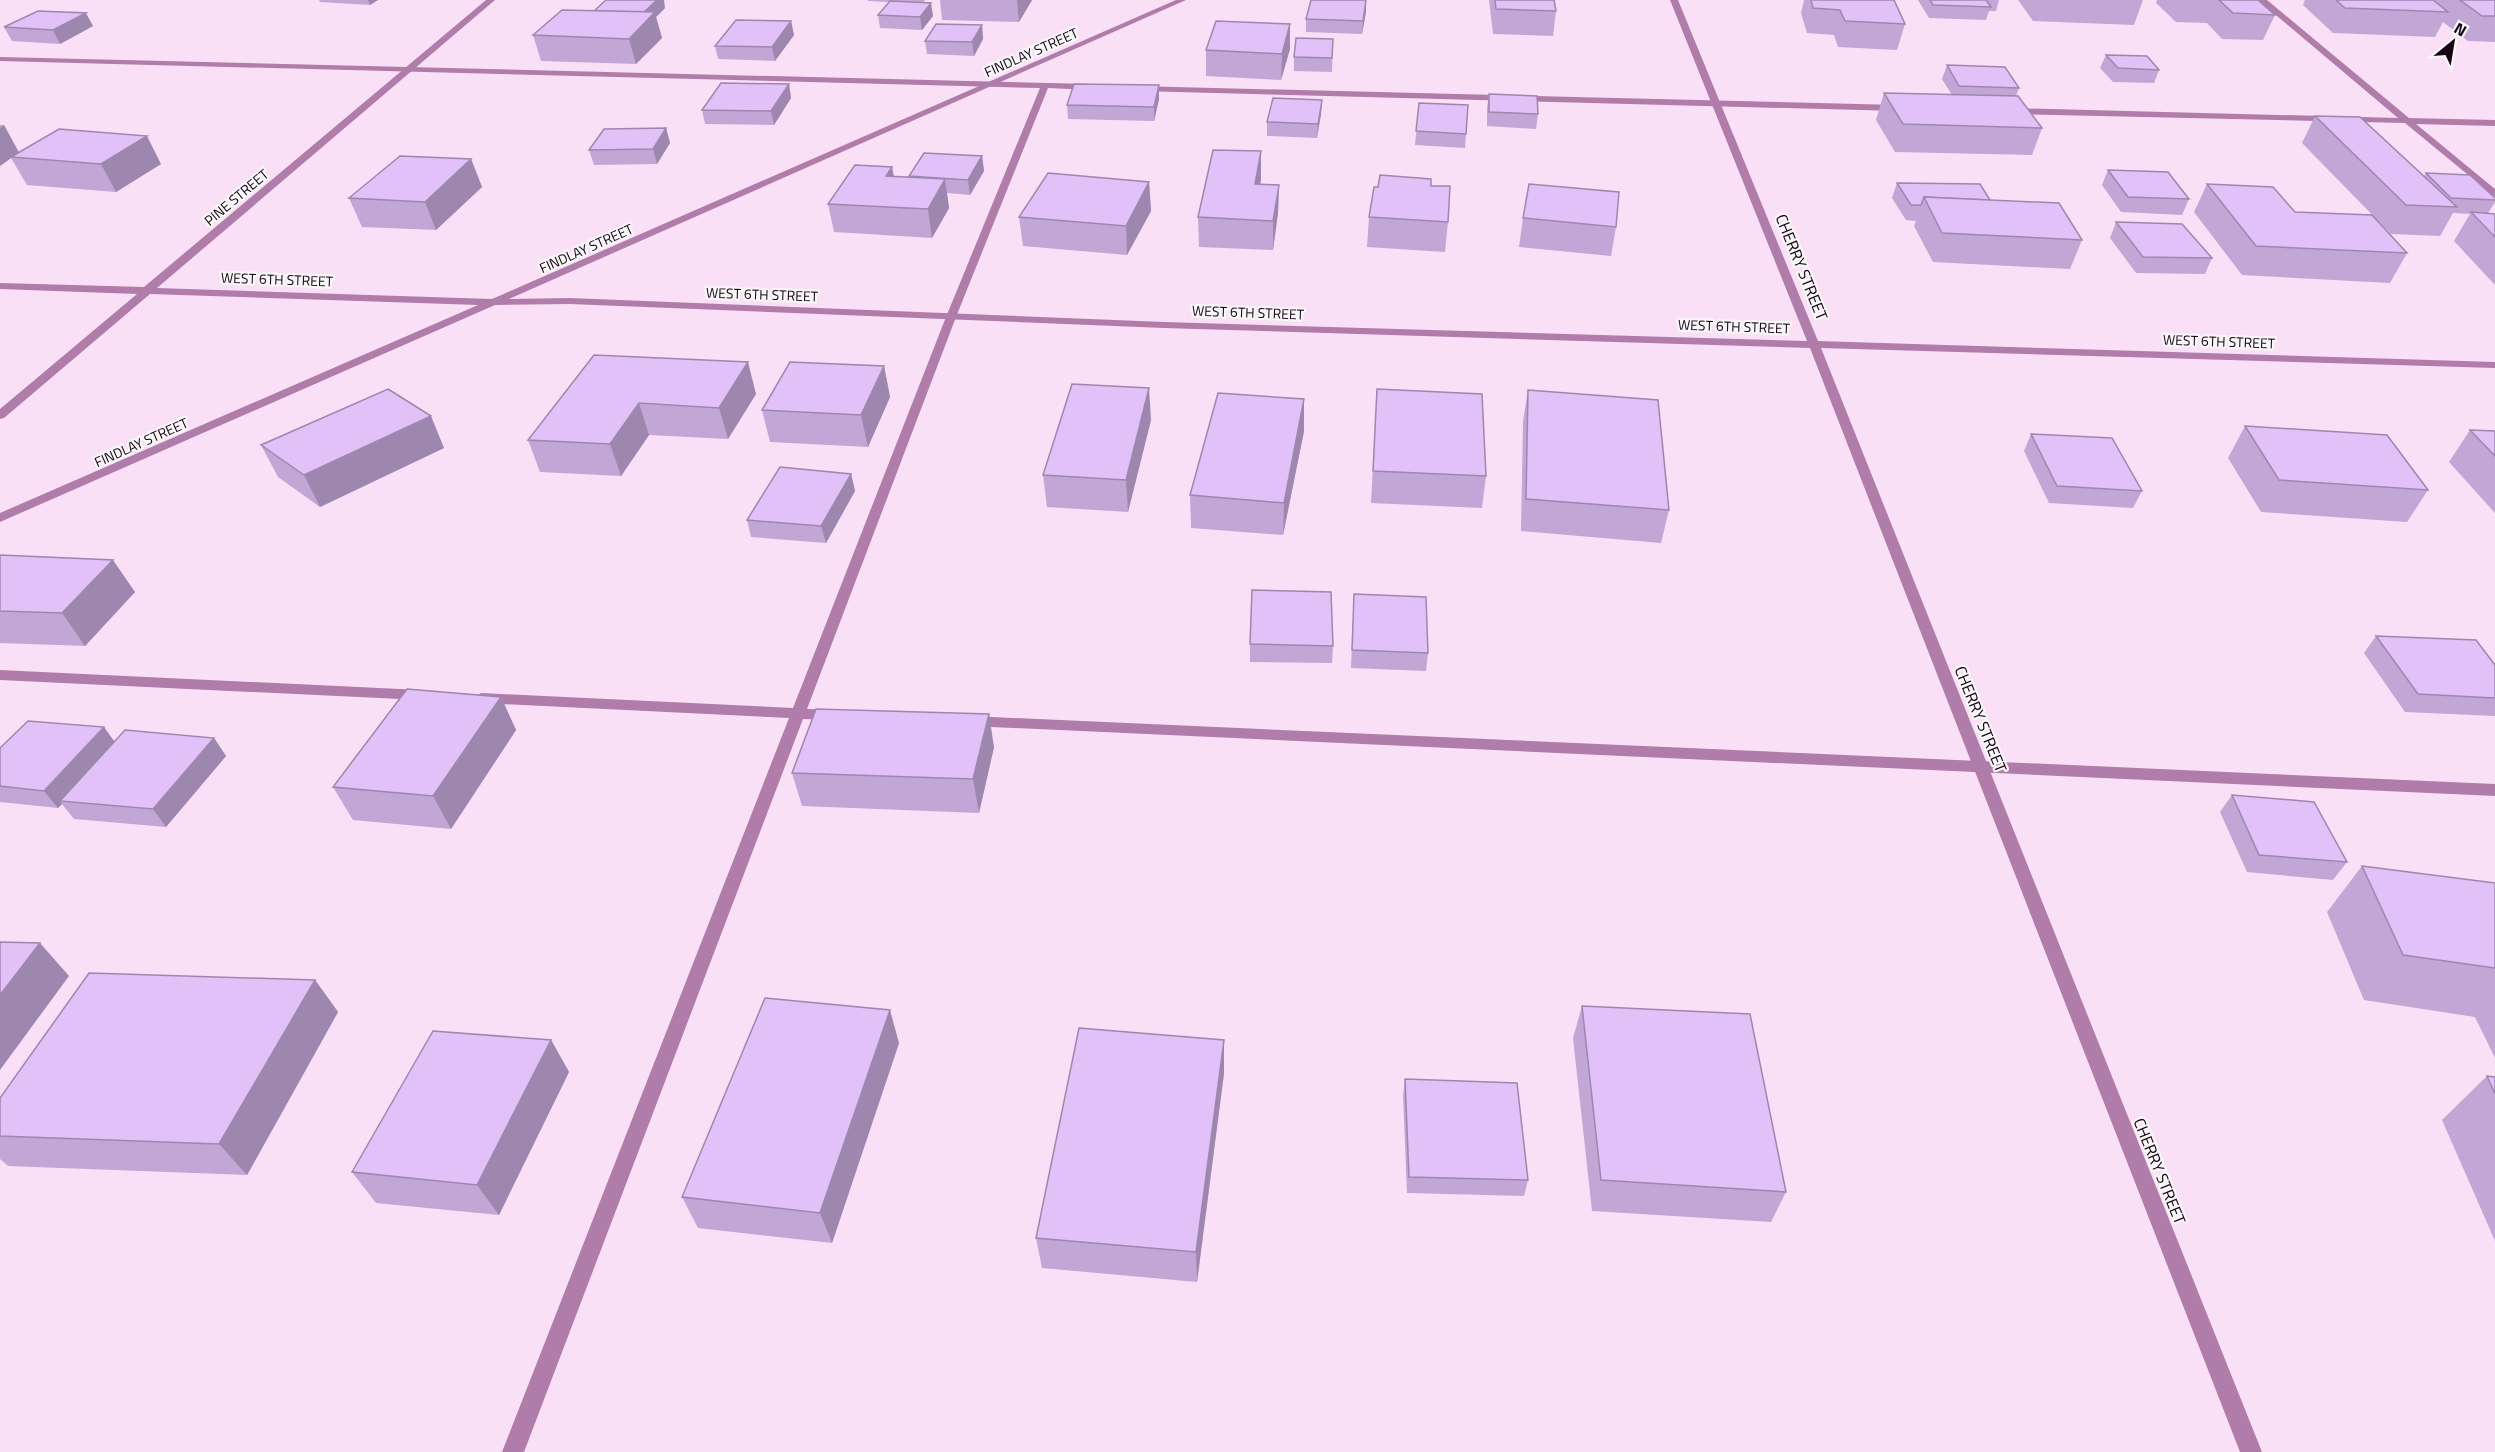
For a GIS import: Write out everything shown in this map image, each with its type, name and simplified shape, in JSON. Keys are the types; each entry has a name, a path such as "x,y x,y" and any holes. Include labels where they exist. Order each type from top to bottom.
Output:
{"street":[{"name":"PINE STREET","path":"0,415 145,290 491,0"},
{"name":"FINDLAY STREET","path":"0,518 1182,0"},
{"name":"CHERRY STREET","path":"1674,0 1814,343 2251,1452"},
{"path":"2262,0 2495,194"},
{"path":"0,59 1104,87"},
{"path":"513,1452 951,317 1045,86"},
{"path":"1128,88 1909,108"},
{"path":"2004,111 2495,123"},
{"name":"WEST 6TH STREET","path":"0,286 497,302 570,301 951,317 2495,365"},
{"path":"0,675 441,696"},
{"path":"465,697 846,715"},
{"path":"953,720 1982,769 2495,790"}],"building":[{"path":"606,0 657,0 644,12 594,11"},
{"path":"1311,0 1366,0 1363,21 1306,19"},
{"path":"1495,0 1554,0 1556,11 1496,9"},
{"path":"1811,0 1894,0 1905,24 1845,21 1840,10 1813,8"},
{"path":"1930,0 1986,0 1991,7 1933,5"},
{"path":"2219,0 2258,0 2275,15 2233,13"},
{"path":"2336,0 2433,0 2448,12 2345,8"},
{"path":"2460,0 2495,0 2495,16 2482,16"},
{"path":"890,1 931,3 920,17 878,15"},
{"path":"562,10 655,12 629,39 533,35"},
{"path":"38,11 86,13 53,30 4,27"},
{"path":"736,20 791,21 772,47 715,46"},
{"path":"1216,21 1290,24 1282,54 1206,50"},
{"path":"936,24 982,25 972,42 925,41"},
{"path":"1296,38 1333,39 1332,58 1294,57"},
{"path":"2106,55 2147,56 2159,70 2118,68"},
{"path":"1947,65 2005,67 2019,88 1959,86"},
{"path":"721,83 789,84 771,111 702,110"},
{"path":"1074,84 1159,85 1154,107 1067,105"},
{"path":"1884,93 2018,96 2042,128 1903,124"},
{"path":"1489,94 1537,96 1538,114 1489,112"},
{"path":"1273,98 1322,100 1318,124 1267,122"},
{"path":"1419,103 1468,105 1466,134 1416,131"},
{"path":"2315,116 2360,117 2457,207 2406,205"},
{"path":"666,128 653,149 589,150 604,129"},
{"path":"59,129 147,136 101,164 11,157"},
{"path":"1213,150 1261,151 1255,184 1279,185 1273,221 1198,217"},
{"path":"924,153 982,156 968,180 909,176"},
{"path":"400,156 471,159 425,202 349,198"},
{"path":"855,165 892,167 886,176 945,179 928,209 828,204"},
{"path":"2108,170 2168,172 2189,199 2128,197"},
{"path":"1048,173 1149,182 1126,226 1019,217"},
{"path":"2426,173 2470,175 2495,200 2451,198"},
{"path":"1380,175 1431,179 1431,186 1450,186 1448,222 1369,217 1374,187 1378,187"},
{"path":"1897,183 1980,184 1990,200 1924,197 1921,205 1911,205"},
{"path":"1529,184 1619,192 1616,227 1523,218"},
{"path":"2207,184 2273,187 2295,212 2372,215 2407,253 2256,246"},
{"path":"1924,197 2059,203 2082,240 1942,233"},
{"path":"2471,212 2495,214 2495,237"},
{"path":"2116,222 2182,224 2212,258 2143,257"},
{"path":"594,355 748,362 719,408 639,403 610,444 528,440"},
{"path":"790,362 884,366 861,415 762,410"},
{"path":"1072,384 1149,388 1126,480 1043,475"},
{"path":"388,389 431,416 304,475 261,445"},
{"path":"1377,389 1482,394 1486,476 1373,471"},
{"path":"1528,390 1658,400 1669,510 1526,499"},
{"path":"1218,393 1304,399 1284,503 1190,495"},
{"path":"2245,426 2387,435 2428,490 2279,480"},
{"path":"2470,430 2495,431 2495,456"},
{"path":"2031,434 2112,438 2142,491 2057,486"},
{"path":"780,467 851,474 821,526 747,520"},
{"path":"0,555 113,560 62,613 0,611"},
{"path":"1252,590 1331,592 1333,646 1250,644"},
{"path":"1354,594 1426,597 1428,653 1352,650"},
{"path":"2376,636 2476,640 2495,665 2495,698 2418,694"},
{"path":"407,689 501,697 433,796 333,787"},
{"path":"816,709 989,714 973,779 792,773"},
{"path":"28,721 104,727 44,791 0,786 0,748"},
{"path":"125,730 214,738 153,809 60,801"},
{"path":"2232,795 2314,802 2347,862 2259,855"},
{"path":"2362,866 2495,883 2495,968 2403,955"},
{"path":"0,942 40,943 0,995"},
{"path":"89,973 315,980 219,1144 0,1136 0,1098"},
{"path":"765,998 890,1010 820,1213 682,1197"},
{"path":"1582,1006 1750,1014 1786,1192 1601,1180"},
{"path":"1079,1028 1224,1040 1196,1252 1036,1238"},
{"path":"433,1031 551,1040 477,1185 352,1172"},
{"path":"2487,1076 2495,1077 2495,1094"},
{"path":"1405,1079 1517,1083 1528,1180 1409,1177"}]}
